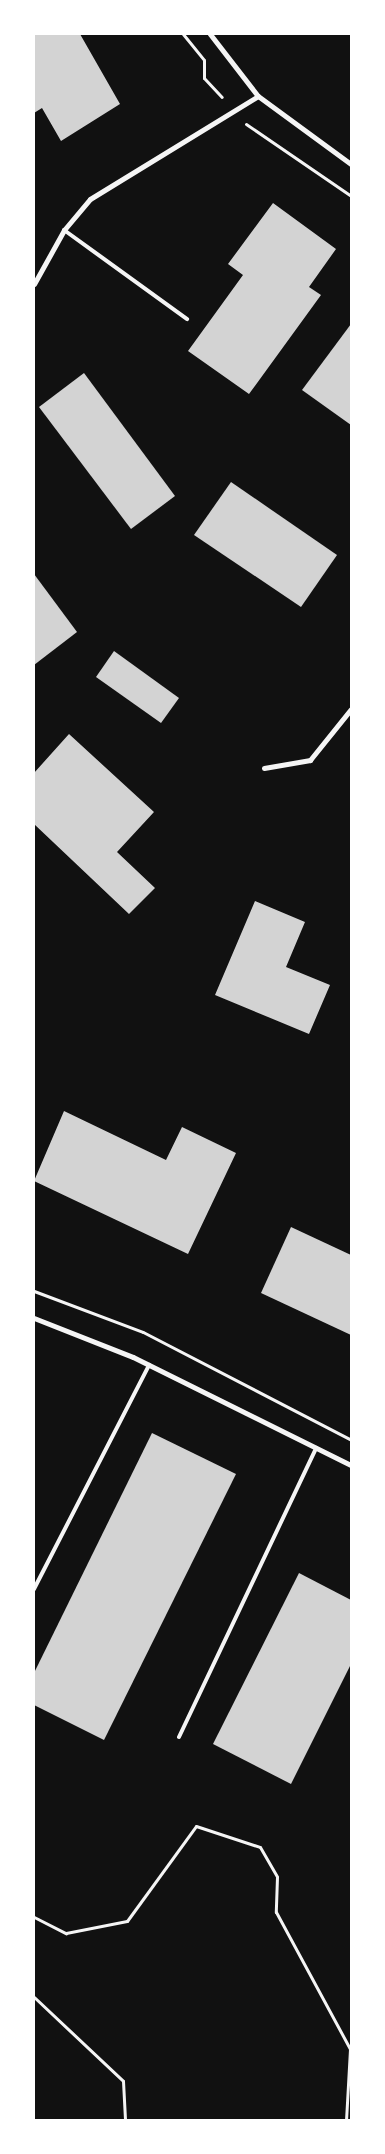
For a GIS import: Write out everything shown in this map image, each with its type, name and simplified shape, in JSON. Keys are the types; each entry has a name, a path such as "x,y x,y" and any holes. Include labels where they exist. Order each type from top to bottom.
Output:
{"street":[{"path":"210,34 258,96 351,164"},
{"path":"34,284 64,230 90,199 233,109 258,96"},
{"path":"264,768 310,760 351,710"},
{"path":"34,1318 149,1365 351,1465"}],"lane":[{"path":"64,230 187,319"},
{"path":"34,1589 149,1365"},
{"path":"179,1738 316,1448"}],"path":[{"path":"183,34 204,60 204,78 256,134 275,142 351,196"},
{"path":"34,1291 143,1332 351,1440"},
{"path":"34,1917 66,1932 127,1921 196,1826 260,1848 277,1877 276,1912 350,2049 346,2120"},
{"path":"34,1997 123,2081 125,2120"}],"building":[{"path":"34,34 80,34 120,104 61,141 42,108 34,113"},
{"path":"273,203 336,249 309,287 321,295 249,394 188,351 243,275 228,264"},
{"path":"351,324 351,425 302,390"},
{"path":"84,373 175,496 131,529 39,407"},
{"path":"231,482 337,555 301,607 194,535"},
{"path":"34,574 77,632 34,665"},
{"path":"114,651 179,698 161,723 96,677"},
{"path":"69,734 154,812 117,852 155,888 129,914 34,824 34,773"},
{"path":"255,901 305,922 286,967 330,985 309,1034 215,995"},
{"path":"64,1111 166,1160 182,1127 236,1153 188,1254 34,1181"},
{"path":"291,1227 351,1255 351,1335 261,1293"},
{"path":"152,1433 236,1474 104,1740 34,1705 34,1673"},
{"path":"299,1573 351,1600 351,1664 291,1784 213,1744"}]}
